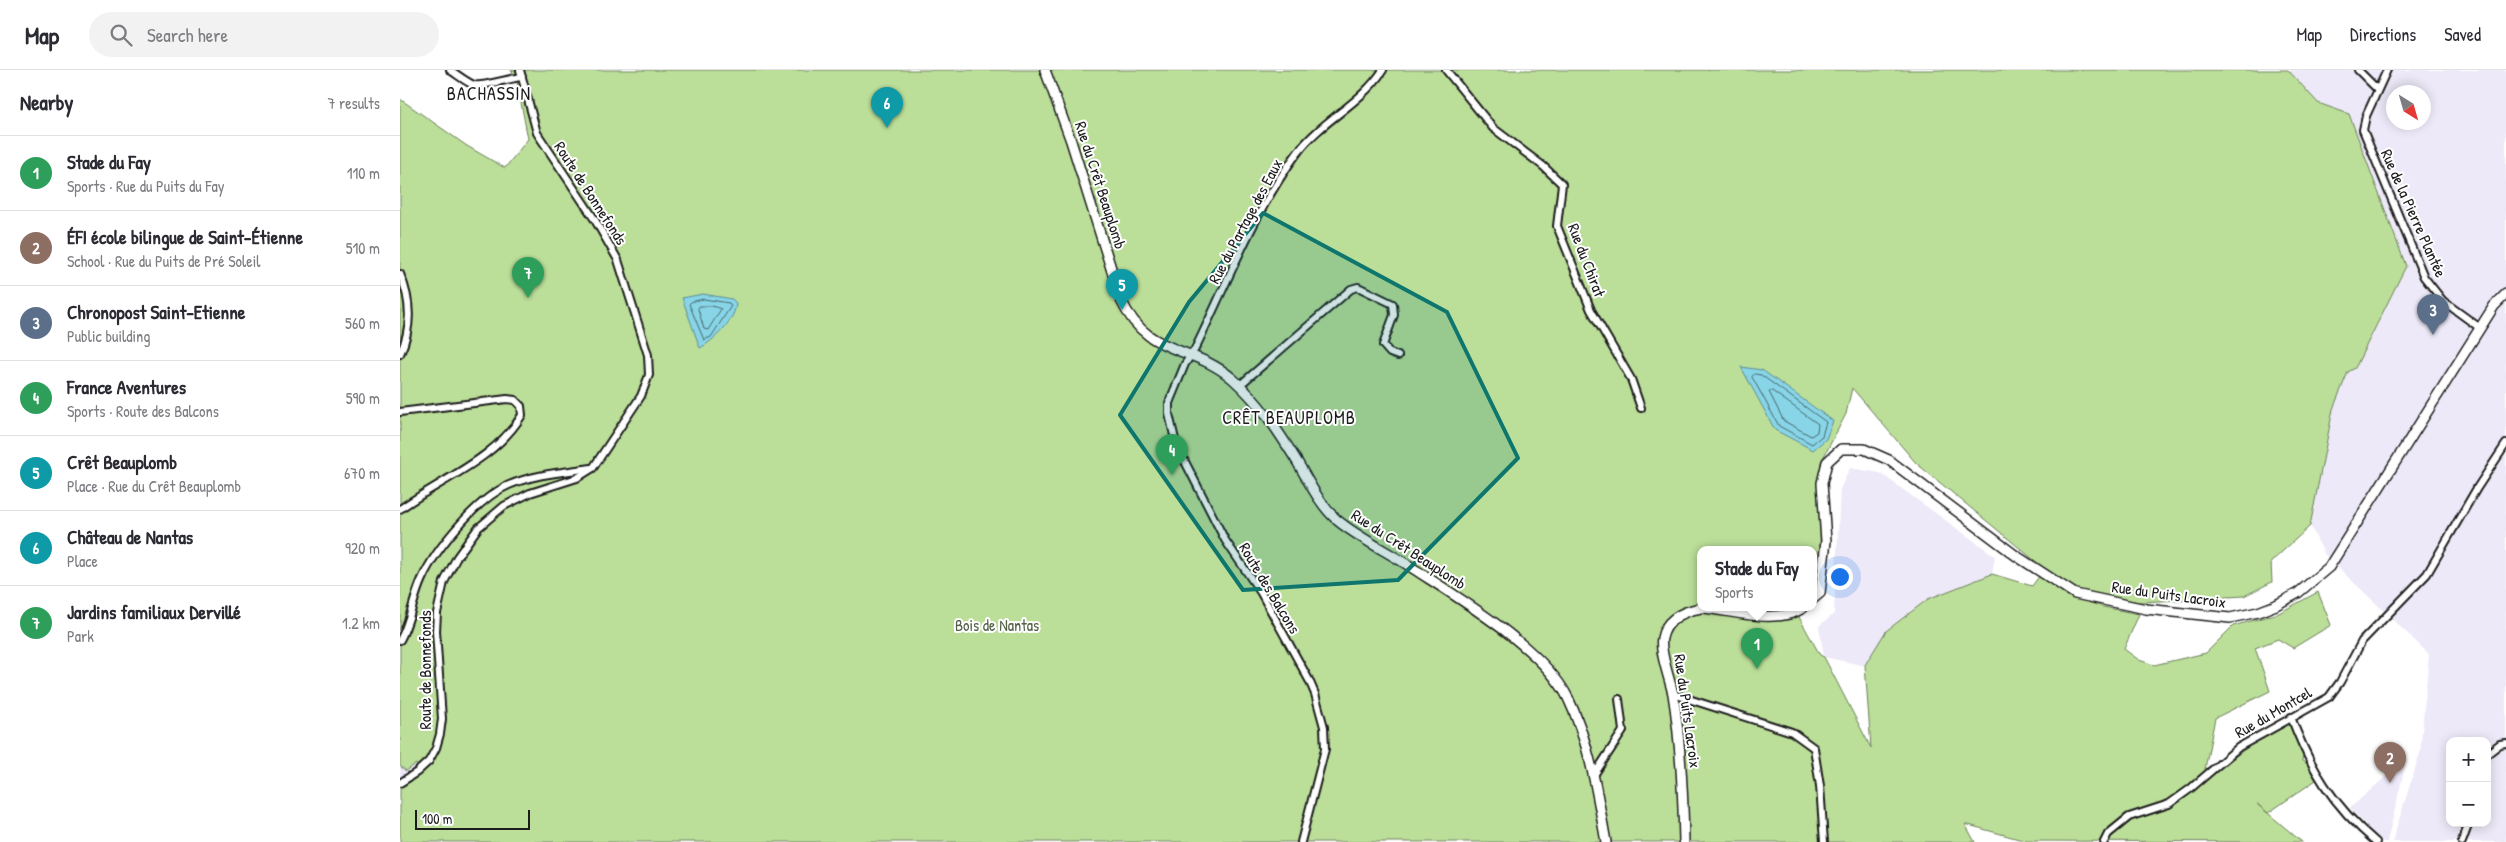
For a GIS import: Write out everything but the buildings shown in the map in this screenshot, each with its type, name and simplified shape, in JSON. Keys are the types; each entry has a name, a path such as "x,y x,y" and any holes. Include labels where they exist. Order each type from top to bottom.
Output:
{"street":[{"path":"450,70 473,85 483,86 521,73"},
{"name":"Rue du Crêt Beauplomb","path":"1045,70 1062,114 1121,300 1129,316 1153,340 1217,367 1240,385 1272,422 1316,493 1335,518 1352,531 1438,584 1512,636 1547,669 1567,696 1580,727 1594,775 1606,842"},
{"name":"Rue du Partage des Eaux","path":"1191,355 1262,210 1291,162 1310,139 1366,92 1383,70"},
{"name":"Rue du Chirat","path":"1446,70 1493,128 1544,166 1562,184 1557,226 1591,310 1632,379 1641,408"},
{"path":"2358,70 2377,89"},
{"name":"Rue de la Pierre Plantée","path":"2387,70 2366,116 2363,130 2424,276 2443,301 2480,328"},
{"name":"Route de Bonnefonds","path":"400,783 417,772 429,761 436,748 440,734 442,719 436,631 437,613 444,582 456,557 478,528 504,506 530,493 576,478 593,468 641,396 649,375 648,355 618,260 595,220 537,133 521,73"},
{"path":"400,274 408,303 409,318 400,354"},
{"path":"1240,385 1351,290 1358,287 1393,304 1394,315 1383,345 1390,353 1398,356"},
{"name":"Rue du Puits Lacroix","path":"1817,595 1820,592 1826,541 1822,483 1827,462 1841,450 1864,449 1889,460 2015,555 2075,594 2146,609 2230,618 2258,612 2298,593 2329,567 2494,306 2506,294"},
{"name":"Route des Balcons","path":"1191,355 1185,364 1168,408 1178,449 1225,540 1261,593 1308,680 1315,694 1324,726 1325,750 1302,842"},
{"path":"400,412 515,400 521,406 522,415 502,439 483,454 400,509"},
{"name":"Rue du Montcel","path":"2104,842 2108,834 2129,817 2169,804 2190,789 2239,747 2329,697 2340,682 2362,641 2426,574 2477,488 2506,444"},
{"path":"400,640 422,577 447,539 476,508 508,485 552,473 593,468"},
{"name":"Rue du Puits Lacroix","path":"1684,842 1683,781 1673,694 1662,639 1670,623 1684,611 1697,609"},
{"name":"Rue du Puits Lacroix","path":"1726,611 1771,617 1787,615 1796,611"},
{"path":"1673,694 1792,732 1814,748 1820,786 1824,842"},
{"path":"1594,775 1623,731 1619,699"},
{"path":"2291,717 2308,760 2334,801 2376,842"},
{"path":"2491,751 2500,744 2506,744"},
{"path":"2462,842 2468,827"}],"highlighted area":[{"path":"1263,213 1447,312 1518,458 1398,580 1243,590 1120,415 1189,302"}],"shaded area":[{"path":"2288,70 2506,70 2506,842 2392,842 2420,753 2429,654 2325,555 2310,526 2333,409 2348,371 2349,114 2318,103"},
{"path":"1850,468 1880,473 1995,556 1992,574 1928,599 1886,631 1865,665 1824,657 1819,626 1834,614 1840,489"},
{"path":"400,743 419,768 400,779"},
{"path":"2407,758 2387,842 2382,842 2350,808"}],"green space":[{"name":"Bois de Nantas","path":"511,70 2288,70 2318,103 2349,114 2406,266 2355,368 2348,372 2333,409 2310,526 2271,562 2272,582 2244,596 2139,602 2076,590 2039,564 1916,463 1852,388 1846,414 1821,462 1820,565 1817,569 1817,546 1697,546 1697,611 1796,611 1820,655 1824,657 1871,748 1865,665 1886,631 1928,599 1992,574 2032,586 2040,575 2073,597 2103,607 2139,614 2124,649 2139,660 2154,665 2206,653 2233,626 2279,613 2318,592 2331,625 2293,648 2278,639 2255,648 2270,691 2215,718 2205,769 2215,763 2220,768 2256,741 2290,723 2303,754 2302,761 2307,763 2316,780 2268,813 2257,804 2302,842 2026,841 1965,824 1975,842 400,842 400,779 419,768 416,764 406,771 400,766 400,99 467,146 505,168 528,139 517,82"}],"water":[{"path":"703,294 732,299 736,303 732,316 723,329 700,348 682,298"},
{"path":"1741,367 1762,370 1833,421 1826,439 1813,450 1775,430"}],"place":[{"name":"Château de Nantas","path":"887,128"},
{"name":"Jardins familiaux Dervillé","path":"528,298"},
{"name":"Crêt Beauplomb","path":"1122,310"},
{"name":"Chronopost Saint-Etienne","path":"2433,335"},
{"name":"France Aventures","path":"1172,475"},
{"name":"Stade du Fay","path":"1757,669"},
{"name":"ÉFI école bilingue de Saint-Étienne","path":"2390,783"}],"district":[{"name":"BACHASSIN","path":"489,93"},
{"name":"CRÊT BEAUPLOMB","path":"1289,417"}]}
